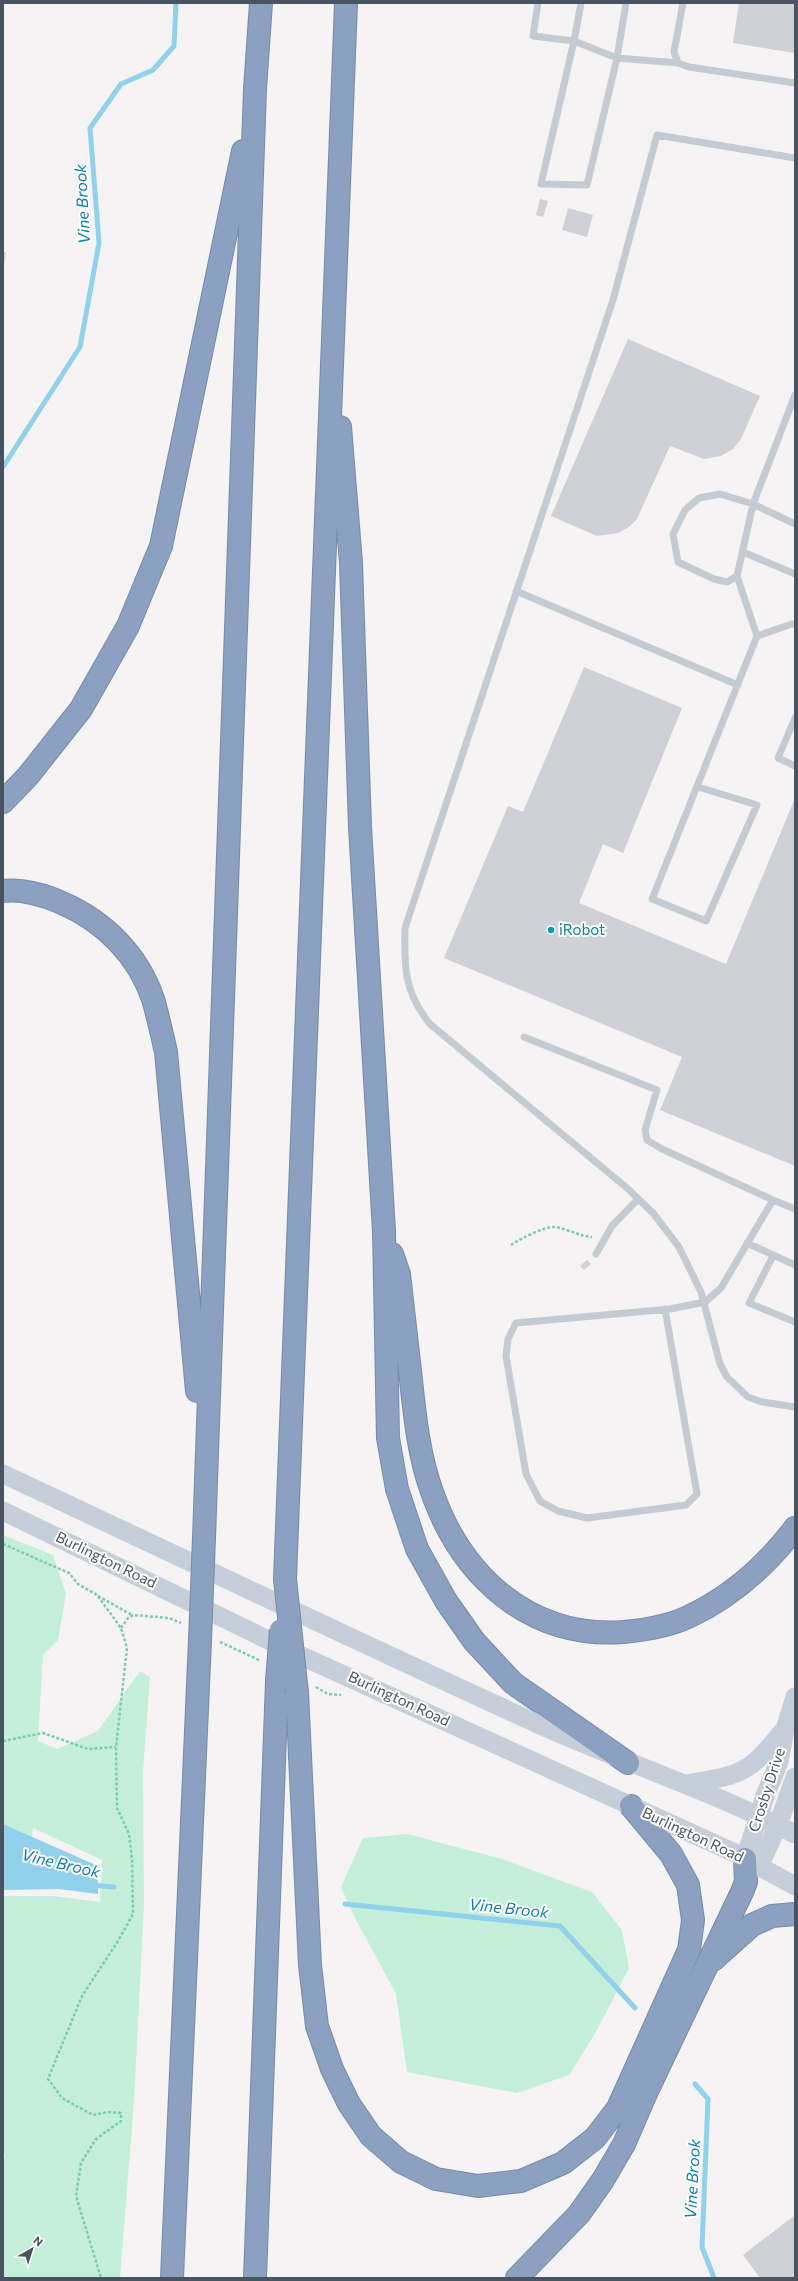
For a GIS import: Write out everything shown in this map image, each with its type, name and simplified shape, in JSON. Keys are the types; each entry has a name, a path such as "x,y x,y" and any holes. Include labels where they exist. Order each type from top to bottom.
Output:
{"highway":[{"path":"172,2278 209,1640 204,1538 255,89 261,3"},
{"path":"255,2278 277,1681 285,1579 332,321 346,3"},
{"path":"3,802 28,776 81,709 128,626 161,546 255,89"},
{"path":"332,321 351,563 360,827 384,1232 388,1438 397,1489 417,1549 446,1601 470,1635 513,1683 628,1763"},
{"path":"3,891 10,890 48,896 83,912 114,936 137,967 152,998 166,1052 181,1200 206,1490"},
{"path":"384,1232 399,1274 420,1453 432,1492 450,1534 470,1563 492,1588 515,1606 546,1621 576,1630 608,1633 644,1630 687,1618 726,1596 758,1570 795,1528"},
{"path":"285,1579 308,1688 310,1965 316,2026 332,2069 349,2104 371,2136 401,2162 436,2179 478,2186 521,2181 563,2163 595,2138 618,2108 689,1950 693,1920 688,1885 671,1854 631,1806"},
{"path":"517,2278 578,2214 603,2180 624,2144 750,1869"},
{"path":"705,1968 752,1925 772,1916 795,1914"}],"main road":[{"path":"3,1474 536,1723 628,1763 686,1784 795,1834"},
{"name":"Burlington Road","path":"3,1511 295,1653 631,1806 750,1869 795,1886"},
{"name":"Crosby Drive","path":"750,1869 758,1816 779,1762 785,1729 795,1697"},
{"path":"686,1784 732,1776 742,1772 763,1756 785,1729"},
{"name":"Crosby Drive","path":"750,1869 778,1825 795,1776"}],"lane":[{"path":"538,3 533,36 574,41 617,58 678,63 690,67 795,83"},
{"path":"581,3 574,41 541,184 587,185 617,58 626,3"},
{"path":"678,63 674,52 683,3"},
{"path":"795,158 657,135 612,300 405,928 404,960 414,1002 430,1024 653,1213 679,1247 705,1302 720,1364 727,1377 748,1397 762,1402 795,1407"},
{"path":"698,787 757,805 706,921 652,899 758,636 737,576 753,504 795,395"},
{"path":"737,576 727,582 714,579 678,562 673,534 685,510 699,498 720,494 753,504 795,524"},
{"path":"742,552 795,574"},
{"path":"516,591 738,685"},
{"path":"758,636 795,624"},
{"path":"795,718 778,758 795,766"},
{"path":"524,1037 656,1090 645,1130 647,1140 662,1150 795,1209"},
{"path":"596,1254 612,1226 638,1199"},
{"path":"665,1309 697,1494 686,1505 586,1518 558,1511 540,1501 526,1474 506,1356 508,1339 516,1323 665,1309 705,1302 721,1288 773,1200"},
{"path":"747,1244 795,1265"},
{"path":"773,1256 749,1303 795,1322"}],"path":[{"path":"511,1245 520,1238 553,1227 566,1230 581,1237 604,1240"},
{"path":"3,1544 69,1573 78,1584 133,1615 169,1618 183,1624"},
{"path":"97,1596 121,1628 127,1648 116,1747 117,1808 129,1834 132,1859 132,1914 118,1941 82,1996 48,2079 62,2098 93,2115 108,2112 121,2113 121,2121 96,2139 81,2163 76,2196 101,2278"},
{"path":"121,1628 128,1618 133,1615"},
{"path":"209,1640 261,1661"},
{"path":"3,1741 43,1734 88,1749 116,1747"}],"green space":[{"path":"3,1535 53,1555 66,1594 58,1640 43,1655 38,1741 57,1749 98,1731 140,1671 150,1677 143,1771 144,1905 134,2101 120,2278 3,2278 3,2171 5,2154 3,2153 3,1896 54,1896 100,1902 102,1860 33,1828 32,1837 3,1824"},
{"path":"407,1834 502,1859 592,1892 622,1930 629,1968 596,2032 569,2075 517,2093 407,2072 396,1994 354,1916 341,1887 363,1838"}],"water":[{"path":"3,1824 98,1866 98,1894 59,1889 3,1890"}],"building":[{"path":"739,3 795,3 795,53 733,43"},
{"path":"540,199 548,201 543,217 536,215"},
{"path":"568,208 593,215 587,237 562,230"},
{"path":"3,252 6,252 4,266 3,266"},
{"path":"628,339 760,396 741,439 733,449 721,456 704,459 670,446 637,519 629,527 618,533 597,536 551,516"},
{"name":"iRobot","path":"584,667 682,708 623,853 603,844 579,903 726,964 795,798 795,1166 660,1110 682,1057 444,958 508,806 523,812"},
{"path":"587,1260 591,1264 584,1270 580,1266"},
{"path":"795,2215 795,2278 760,2278 743,2255"}],"waterway":[{"name":"Vine Brook","path":"3,467 80,347 99,243 90,128 121,84 153,70 174,46 176,3"},
{"name":"Vine Brook","path":"91,1885 114,1887"},
{"name":"Vine Brook","path":"345,1904 560,1926 635,2008"},
{"name":"Vine Brook","path":"695,2084 708,2099 702,2247 714,2278"}],"place":[{"name":"iRobot","path":"551,930"}]}
